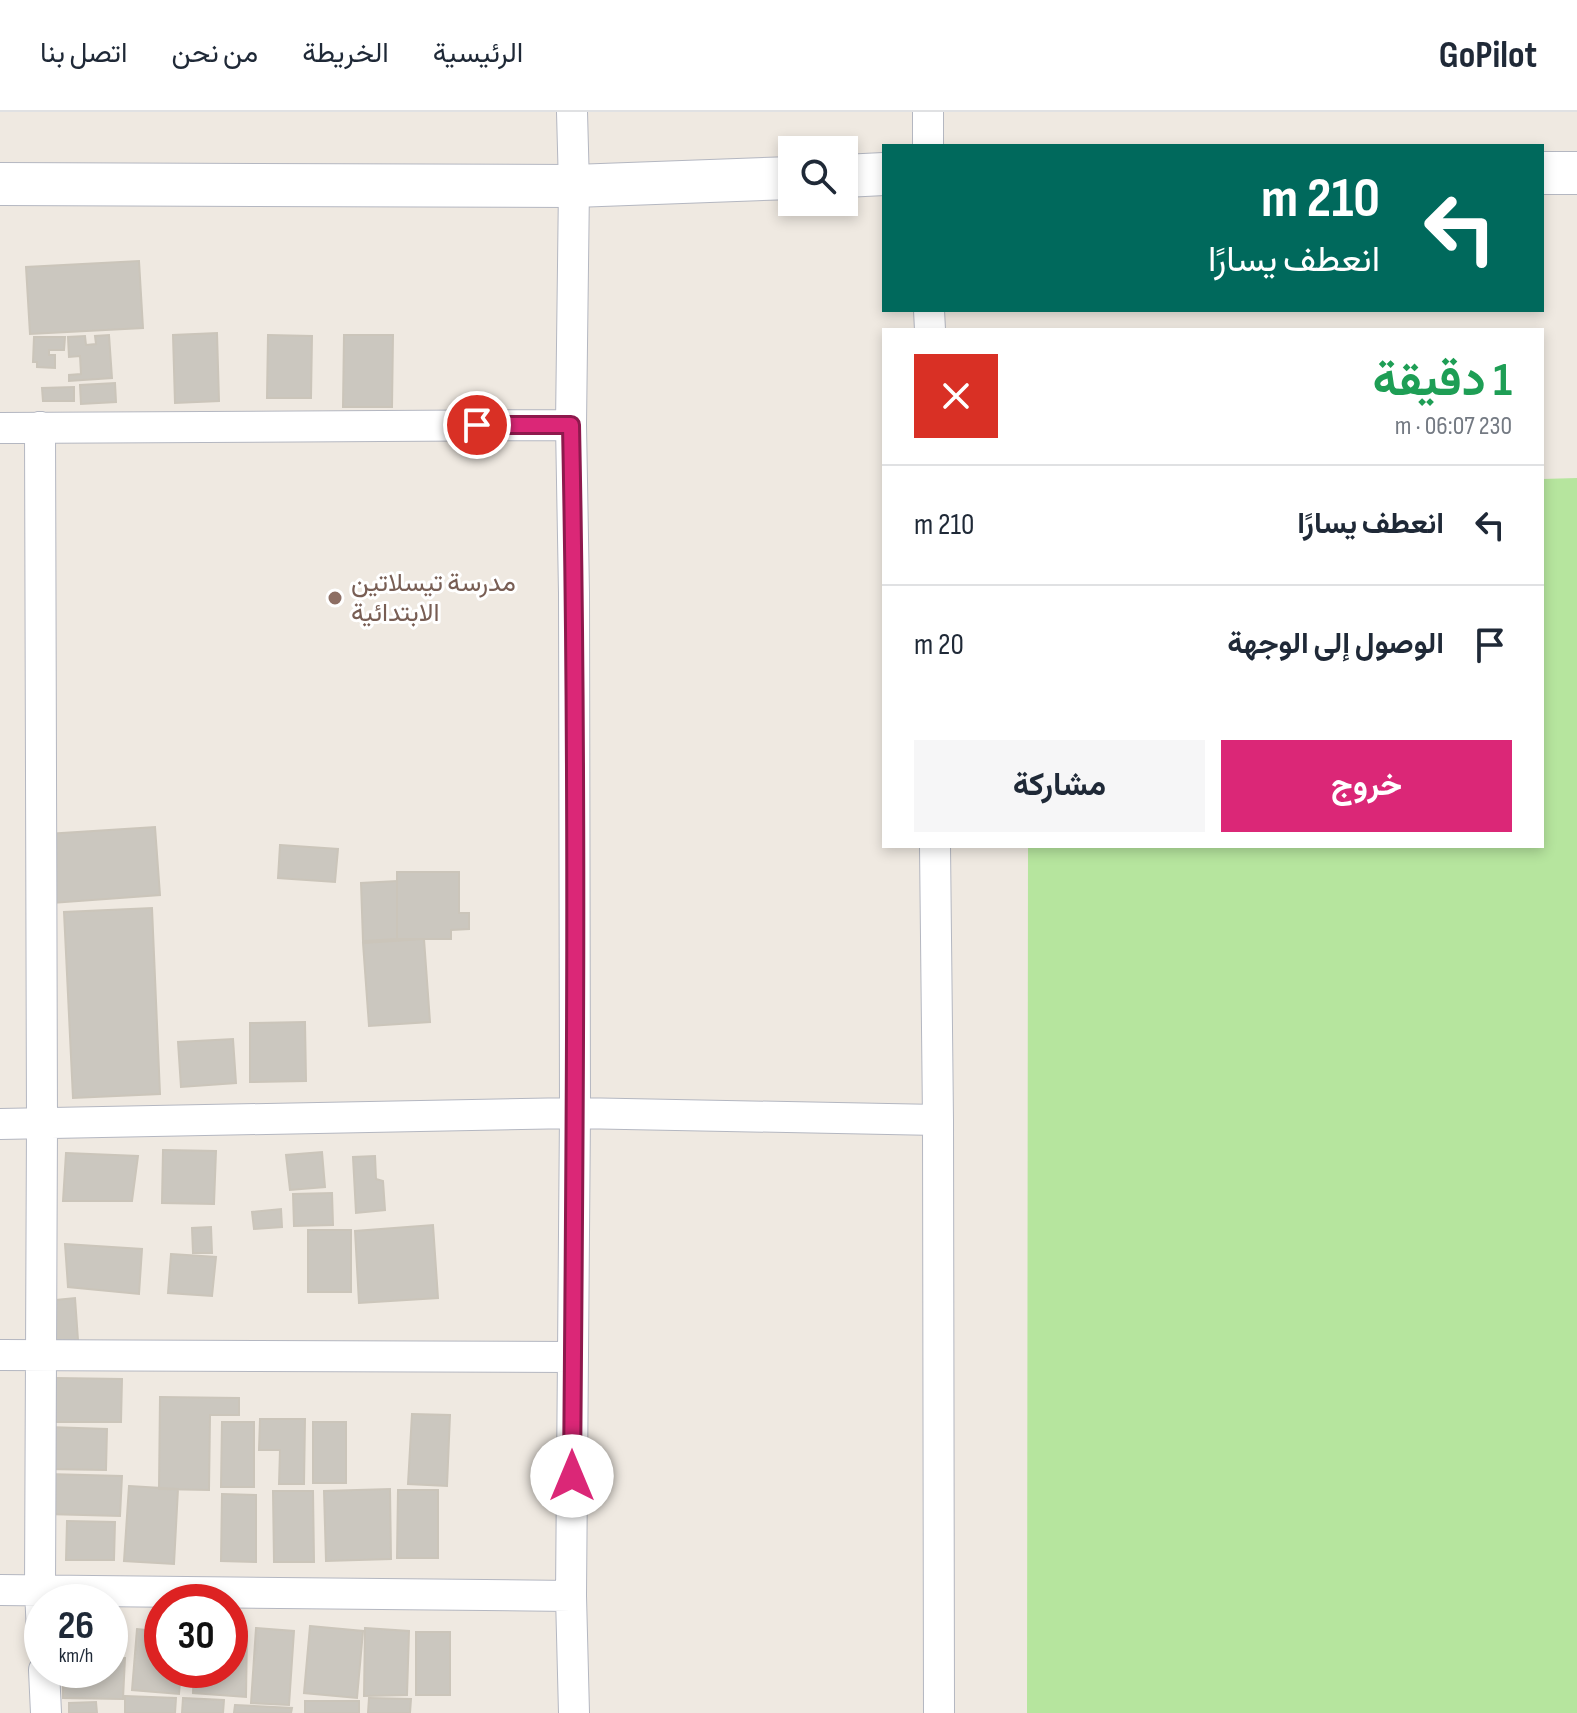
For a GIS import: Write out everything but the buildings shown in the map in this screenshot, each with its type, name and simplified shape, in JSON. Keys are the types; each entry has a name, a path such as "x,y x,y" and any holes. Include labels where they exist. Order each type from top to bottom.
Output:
{"main road":[{"path":"1544,173 1577,173"},
{"path":"858,175 882,174"},
{"path":"0,184 574,186 778,179"}],"street":[{"path":"572,112 575,1113 571,1596 574,1713"},
{"path":"928,112 928,144"},
{"path":"0,428 571,425"},
{"path":"40,427 40,1584"},
{"path":"935,848 939,1713"},
{"path":"0,1124 575,1113 938,1120"},
{"path":"0,1355 573,1357"},
{"path":"0,1590 24,1590"},
{"path":"128,1591 571,1596"},
{"path":"45,1688 46,1713"}],"green space":[{"path":"1577,478 1577,1713 1027,1713 1028,848 1544,848 1544,479"}],"place":[{"name":"مدرسة تيسلاتين الابتدائية","path":"335,598"}],"route":[{"path":"477,425 571,425 575,1052 572,1476"}]}
